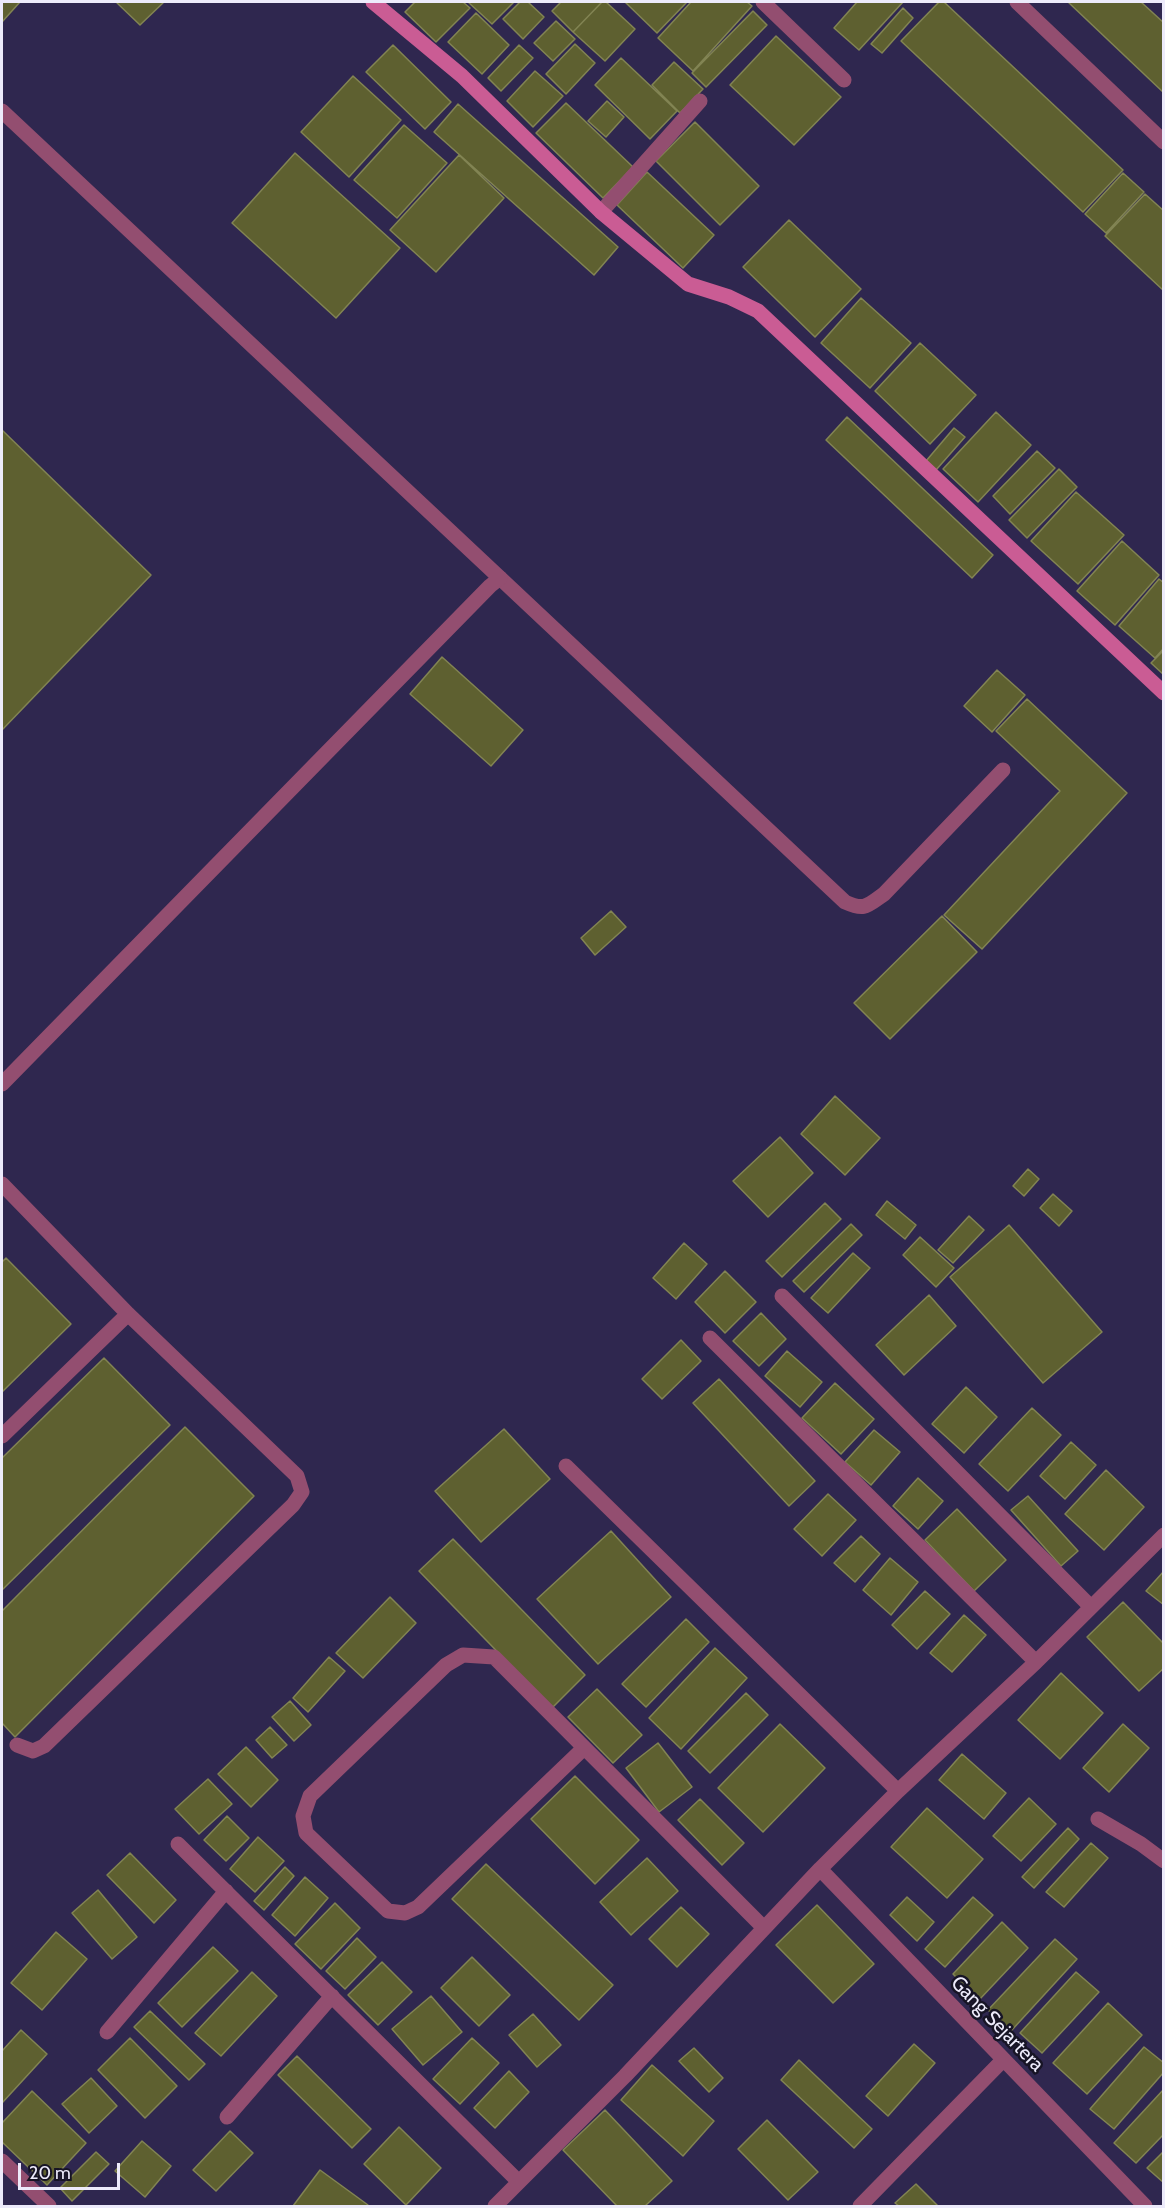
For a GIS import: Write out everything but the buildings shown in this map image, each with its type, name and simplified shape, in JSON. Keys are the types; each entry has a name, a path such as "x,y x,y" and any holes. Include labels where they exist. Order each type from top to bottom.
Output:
{"street":[{"path":"373,2 462,76 601,212 688,284 729,297 758,311 1164,693"},
{"path":"763,2 844,80"},
{"path":"1017,2 1164,142"},
{"path":"601,212 700,101"},
{"path":"2,111 844,902 856,908 866,907 884,894 1004,770"},
{"path":"2,1084 500,578"},
{"path":"2,1184 128,1314 297,1476 302,1492 293,1505 44,1746 33,1751 17,1745"},
{"path":"782,1296 1091,1607"},
{"path":"2,1436 128,1314"},
{"path":"710,1338 1036,1662"},
{"path":"566,1466 898,1791"},
{"path":"495,2206 625,2076 820,1869 898,1791 1036,1662 1164,1535"},
{"path":"584,1748 418,1907 405,1913 388,1911 306,1833 303,1816 310,1796 446,1665 463,1655 494,1657 764,1928"},
{"path":"1098,1819 1141,1844 1164,1861"},
{"path":"178,1844 519,2182"},
{"name":"Gang Sejartera","path":"820,1869 1145,2206"},
{"path":"107,2032 226,1891"},
{"path":"227,2117 332,1996"},
{"path":"860,2206 1003,2060"},
{"path":"2,2161 49,2206"}]}
